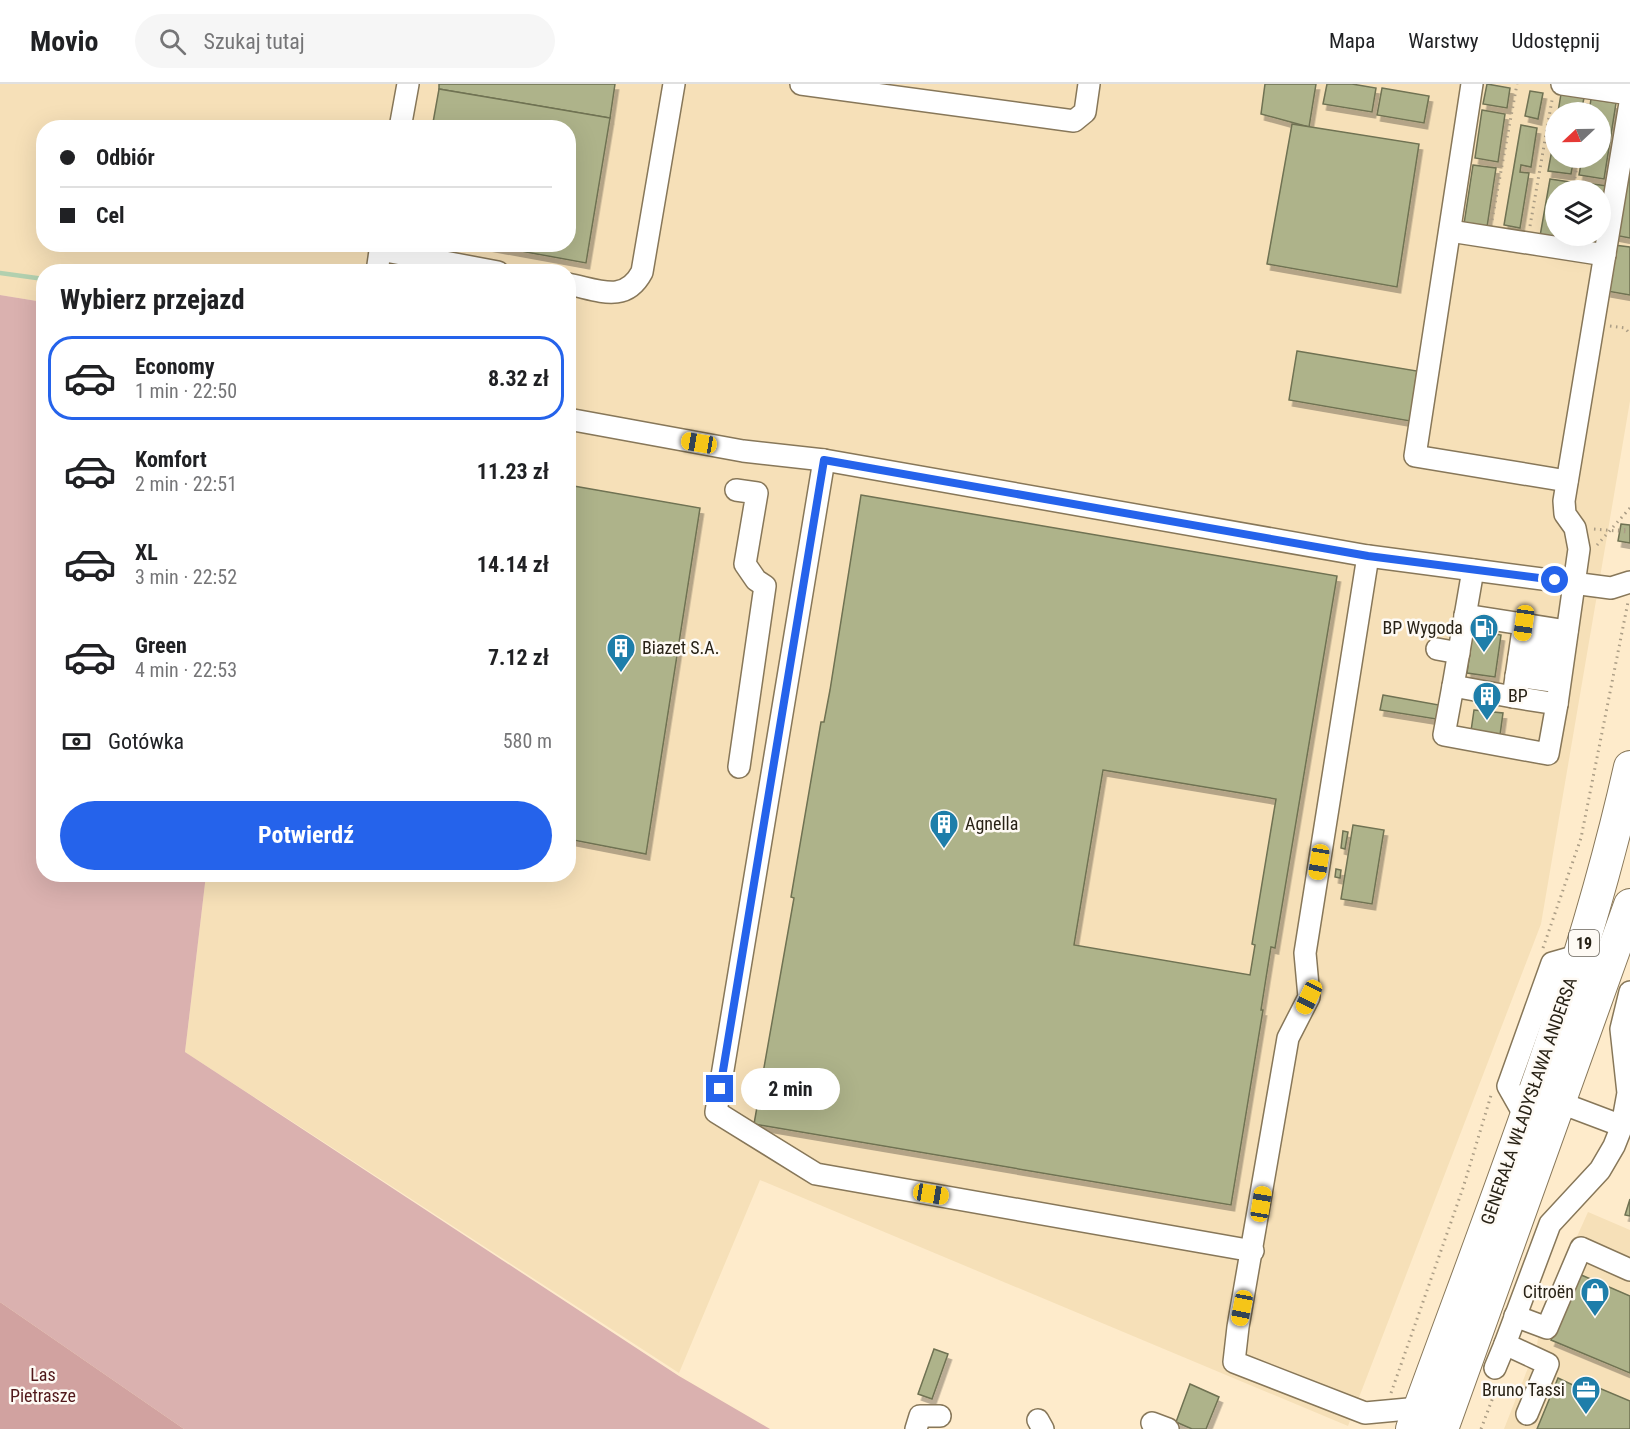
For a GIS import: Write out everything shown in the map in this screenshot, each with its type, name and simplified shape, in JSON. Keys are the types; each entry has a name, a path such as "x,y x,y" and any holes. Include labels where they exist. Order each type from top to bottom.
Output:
{"highway":[{"name":"GENERAŁA WŁADYSŁAWA ANDERSA","path":"1416,1418 1525,1116 1580,955 1608,863 1630,767"},
{"name":"GENERAŁA WŁADYSŁAWA ANDERSA","path":"1442,1429 1561,1103 1630,905"}],"lane":[{"path":"401,120 408,84"},
{"path":"576,285 622,292 634,287 642,272 674,84"},
{"path":"801,84 1074,122 1085,112 1089,84"},
{"path":"1472,84 1416,456 1566,482"},
{"path":"1557,90 1630,94"},
{"path":"1473,570 1444,735 1548,754 1576,583 1579,549 1575,528 1565,514 1566,482 1630,103"},
{"path":"1450,231 1605,255"},
{"path":"400,252 459,264"},
{"path":"576,420 743,451 824,460 1368,556 1576,583 1620,585 1630,602"},
{"path":"824,460 716,1112 816,1174 1253,1251"},
{"path":"736,490 757,493 752,538 745,564 756,580 765,586 739,767"},
{"path":"1368,556 1305,953 1309,997 1288,1038 1253,1251 1238,1327 1234,1362 1372,1421 1416,1418"},
{"path":"1465,615 1520,649 1563,656"},
{"path":"1437,649 1458,653"},
{"path":"1520,649 1563,656"},
{"path":"1513,697 1520,649"},
{"path":"1453,686 1557,704"},
{"path":"1497,1375 1505,1344 1550,1224 1600,1170 1622,1126 1628,1094 1621,1029 1630,992"},
{"path":"1561,1103 1622,1126"},
{"path":"1515,1316 1547,1328 1581,1248 1630,1270"},
{"path":"1505,1344 1548,1364 1527,1414"},
{"path":"916,1429 920,1416 940,1416"}],"path":[{"path":"1489,237 1517,84"},
{"path":"1527,243 1557,90"},
{"path":"1629,531 1607,530 1630,508"},
{"path":"1481,1429 1497,1375"}],"shaded area":[{"path":"0,84 1630,84 1630,401 1541,924 1348,1426 760,1180 679,1373 185,1052 205,882 576,882 576,264 36,264 36,301 0,295"},
{"path":"0,295 36,301 36,882 205,882 185,1052 679,1376 770,1429 184,1429 0,1302"},
{"path":"1588,1212 1630,1230 1630,1429 1504,1429 1537,1345 1540,1325 1548,1301"}],"green space":[{"name":"Las Pietrasze","path":"0,1302 184,1429 0,1429"}],"building":[{"path":"439,84 615,84 610,118 439,89"},
{"path":"1265,84 1316,84 1309,127 1261,114"},
{"path":"1327,84 1352,84 1376,88 1372,112 1323,104"},
{"path":"1487,84 1510,88 1507,108 1483,104"},
{"path":"1382,88 1429,96 1424,123 1377,115"},
{"path":"439,89 610,118 586,263 526,252 576,252 576,120 433,120"},
{"path":"1530,91 1543,93 1538,119 1525,116"},
{"path":"1561,94 1584,98 1583,102 1560,102"},
{"path":"1591,99 1610,102 1591,102"},
{"path":"1611,102 1616,103 1611,135"},
{"path":"1482,110 1505,114 1498,162 1475,158"},
{"path":"1292,124 1419,144 1397,287 1267,264"},
{"path":"1521,125 1537,128 1531,167 1521,165 1520,172 1529,173 1520,228 1504,225"},
{"path":"1630,149 1630,238 1614,235"},
{"path":"1473,165 1496,168 1487,227 1464,224"},
{"path":"1549,168 1572,168 1571,174 1548,171"},
{"path":"1580,168 1606,168 1604,179 1579,175"},
{"path":"1545,208 1545,237 1540,236"},
{"path":"1614,245 1630,247 1630,295 1607,291"},
{"path":"1297,351 1417,371 1410,421 1289,400"},
{"name":"Biazet S.A.","path":"576,486 700,508 646,854 576,841"},
{"name":"Agnella","path":"861,495 1337,576 1275,948 1271,947 1231,1205 754,1124 794,898 791,897 821,722 824,722","holes":["1103,770 1276,799 1252,944 1255,945 1250,975 1074,945"]},
{"path":"1621,524 1630,525 1630,543 1618,541"},
{"name":"BP Wygoda","path":"1473,630 1501,635 1495,677 1467,673"},
{"path":"1383,695 1439,705 1436,719 1380,710"},
{"name":"BP","path":"1474,710 1503,713 1500,735 1471,731"},
{"path":"1353,825 1384,830 1372,904 1341,899"},
{"path":"1343,831 1348,832 1345,849 1341,848"},
{"path":"1336,869 1341,870 1340,878 1335,877"},
{"path":"1630,1199 1630,1216 1625,1215"},
{"name":"Citroën","path":"1579,1274 1630,1296 1630,1373 1551,1340"},
{"path":"934,1349 948,1354 932,1399 918,1394"},
{"name":"Bruno Tassi","path":"1558,1378 1577,1387 1580,1380 1630,1401 1630,1429 1537,1429"},
{"path":"1190,1384 1219,1397 1206,1429 1192,1429 1176,1422"}],"waterway":[{"path":"0,273 36,278"}],"place":[{"name":"BP Wygoda","path":"1484,654"},
{"name":"Biazet S.A.","path":"621,674"},
{"name":"BP","path":"1487,722"},
{"name":"Agnella","path":"944,850"},
{"name":"Citroën","path":"1595,1318"},
{"name":"Bruno Tassi","path":"1586,1416"}],"route":[{"path":"720,1089 824,460 1368,556 1555,580"}]}
